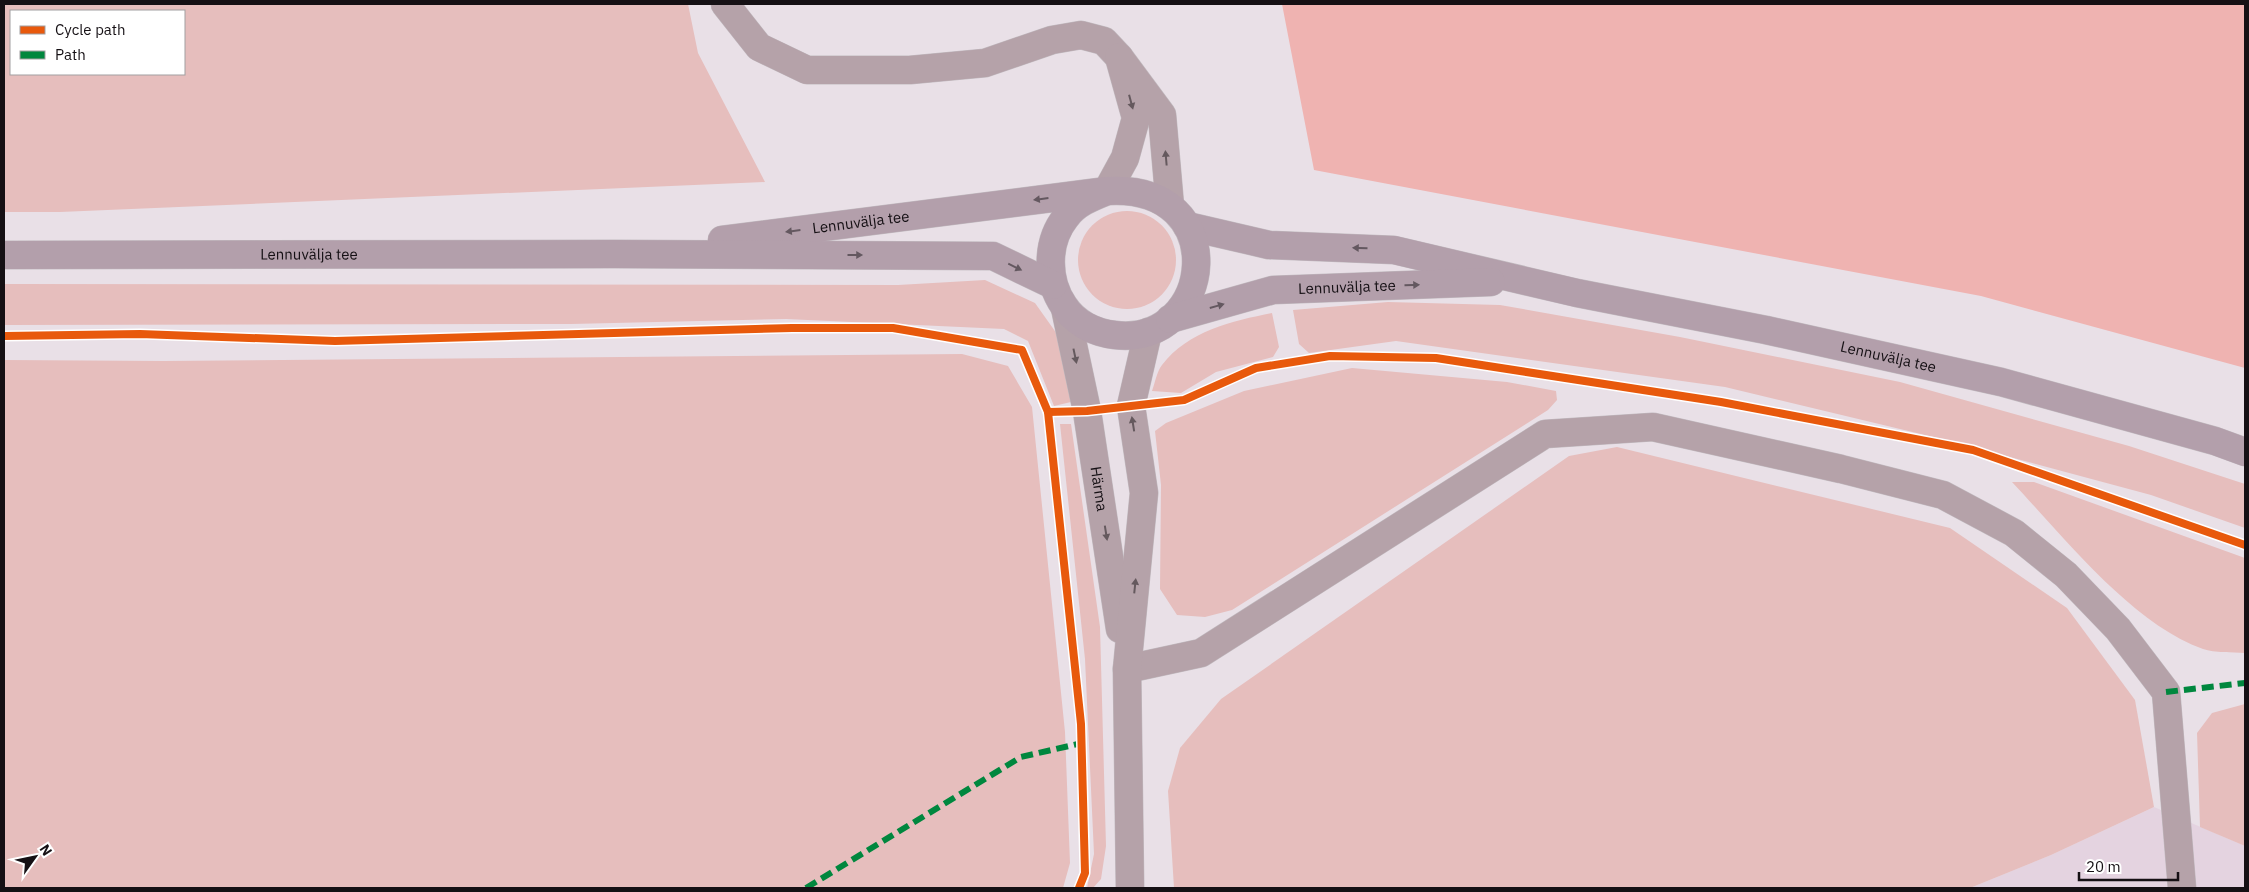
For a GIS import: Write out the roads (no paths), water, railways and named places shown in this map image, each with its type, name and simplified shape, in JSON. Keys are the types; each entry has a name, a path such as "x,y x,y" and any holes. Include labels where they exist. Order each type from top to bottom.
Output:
{"main road":[{"name":"Lennuvälja tee","path":"614,254 1107,191 1129,190 1151,195 1179,216 1269,245 1394,250 1527,281 1766,330 2001,382 2215,441 2245,452"},
{"name":"Lennuvälja tee","path":"1059,297 1050,261 1054,238 1066,216 1084,200 1107,191"},
{"path":"1159,326 1184,304 1194,286 1197,265 1195,245 1179,216"},
{"name":"Lennuvälja tee","path":"4,255 614,254 993,256 1059,297 1082,324 1103,334 1126,336 1273,290 1527,281"}],"street":[{"path":"725,4 760,47 807,70 910,70 985,63 1052,40 1081,35 1104,41 1119,57 1162,115 1179,216"},
{"path":"1107,191 1125,158 1136,118 1119,57"},
{"name":"Härma","path":"1059,297 1087,411 1126,669"},
{"name":"Härma","path":"1130,888 1126,669 1144,493 1131,406 1159,326"},
{"path":"1126,669 1201,653 1545,434 1653,427 1840,469 1943,495 2014,533 2066,575 2118,629 2166,692 2182,888"}]}
